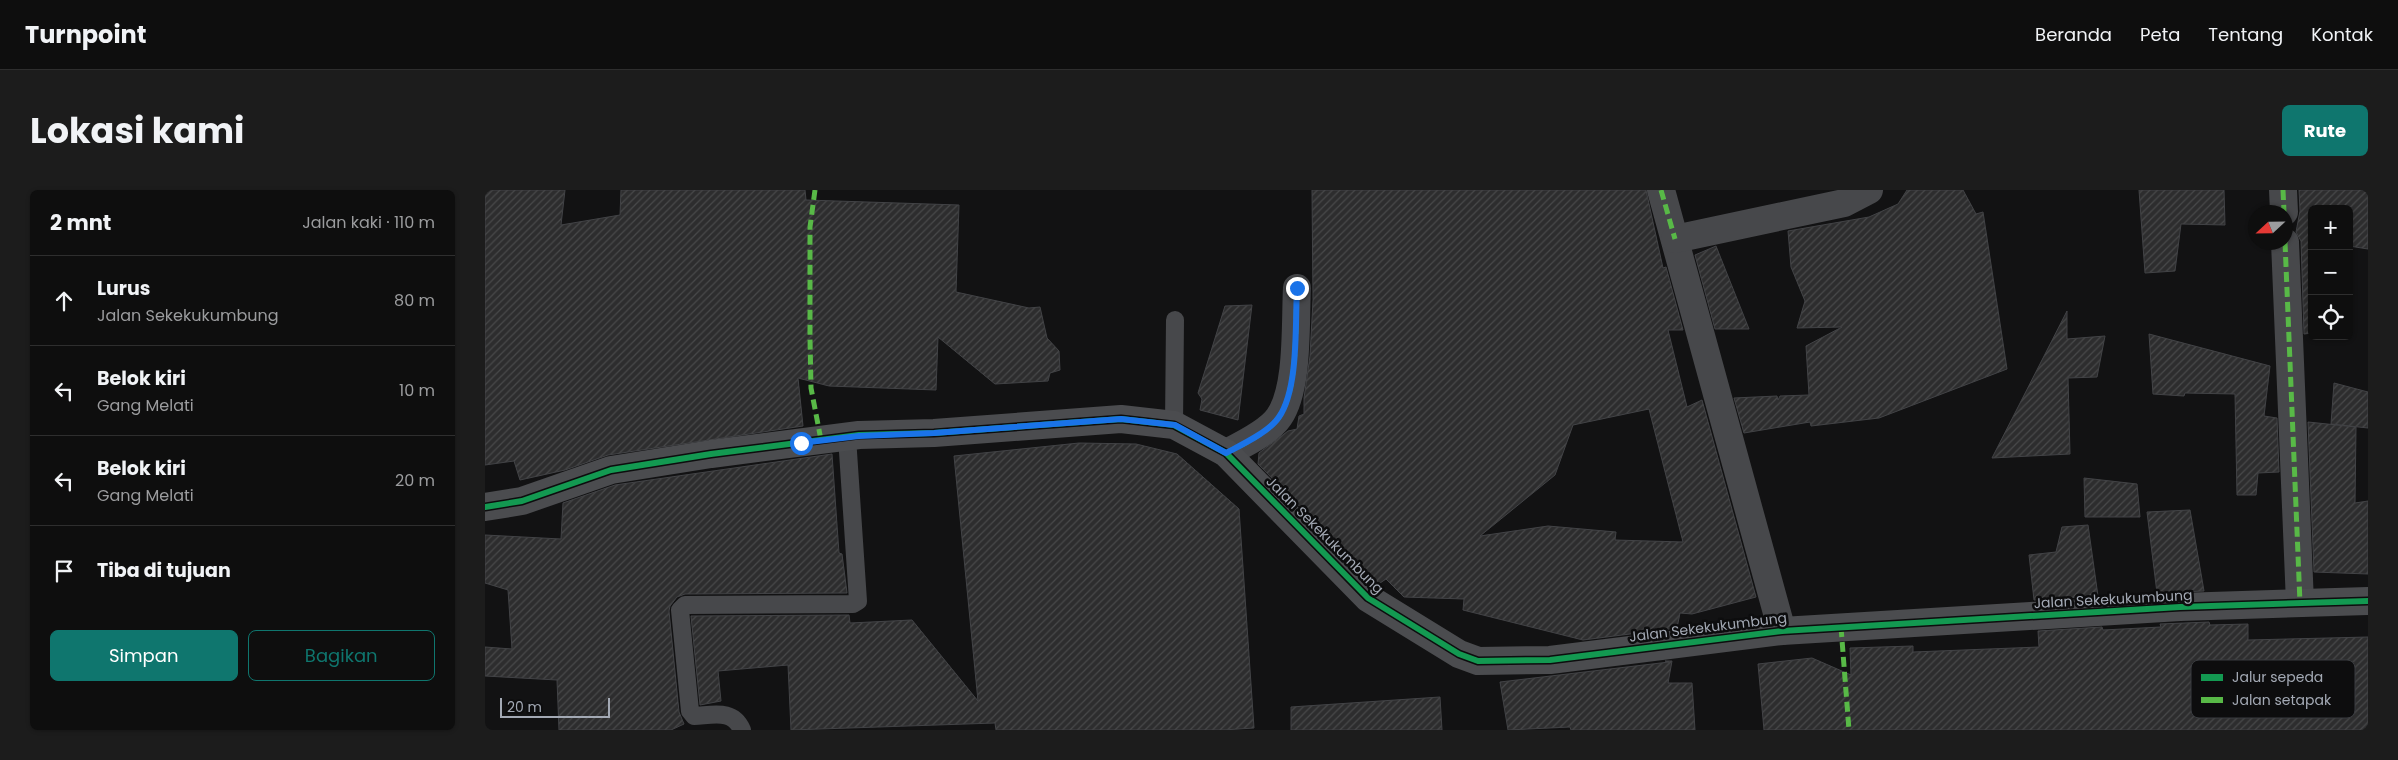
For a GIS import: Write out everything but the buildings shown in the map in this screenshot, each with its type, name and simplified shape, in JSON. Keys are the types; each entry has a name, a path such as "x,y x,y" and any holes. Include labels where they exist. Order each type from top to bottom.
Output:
{"street":[{"path":"1661,190 1782,631"},
{"path":"1675,239 1844,203 1869,190"},
{"path":"2283,190 2284,205"},
{"path":"2285,250 2300,603"},
{"path":"1226,453 1254,438 1279,417 1292,386 1297,288"},
{"name":"Jalan Sekekukumbung","path":"485,507 522,501 611,470 655,462 847,437 934,433 1121,419 1175,425 1226,453 1368,598 1459,654 1478,661 1550,660 1782,631 2170,608 2368,601"}],"lane":[{"path":"1175,320 1175,425"},
{"path":"742,730 738,720 730,714 694,716 690,711 680,610 685,606 853,604 858,601 847,437"}],"marked path":[{"path":"815,190 810,227 811,388 821,440"},
{"path":"1661,190 1675,239"},
{"path":"2283,190 2284,205"},
{"path":"2285,250 2300,603"},
{"path":"1226,453 1255,438 1269,428 1275,423 1285,405 1290,390 1295,355 1297,288"},
{"path":"1841,627 1849,730"}],"cycle path":[{"path":"485,507 522,501 611,470 711,454 859,435 934,433 1121,419 1174,425 1226,453 1368,598 1459,654 1478,661 1550,660 1782,631 2180,607 2368,601"}],"route":[{"path":"801,443 859,436 934,433 1085,420 1121,419 1175,425 1226,453 1254,438 1279,417 1292,386 1297,288"}]}
